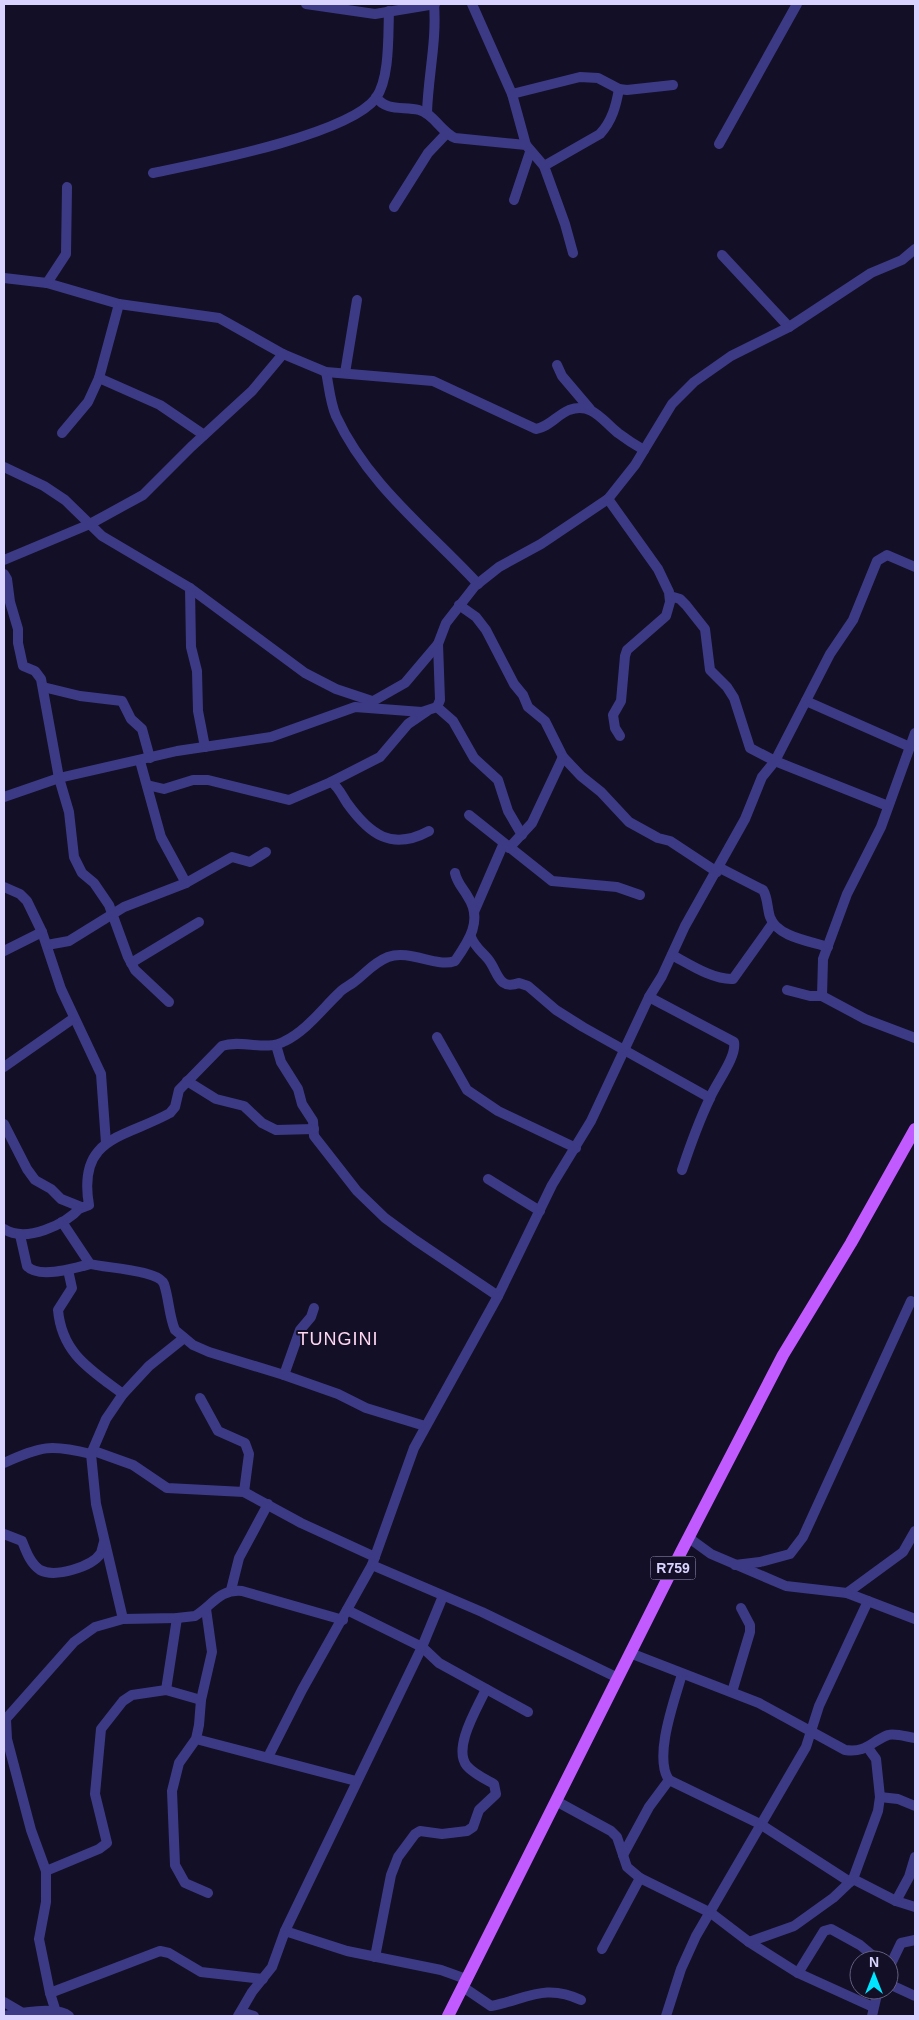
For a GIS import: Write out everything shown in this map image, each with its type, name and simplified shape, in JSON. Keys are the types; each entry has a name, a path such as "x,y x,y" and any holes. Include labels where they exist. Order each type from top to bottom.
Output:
{"main road":[{"name":"R759","path":"448,2016 630,1652 783,1355 851,1243 915,1129"}],"street":[{"path":"306,4 375,14 410,6 435,4 435,42 429,72 427,113"},
{"path":"472,4 512,94 528,148 544,166 565,224 573,253"},
{"path":"719,144 797,4"},
{"path":"153,173 263,149 337,122 365,108 376,97 388,53 388,12"},
{"path":"512,94 580,77 598,78 620,89 673,85"},
{"path":"544,166 600,134 607,127 620,89"},
{"path":"376,97 384,106 427,113 446,134 464,140 528,148"},
{"path":"394,207 428,153 446,134"},
{"path":"514,200 528,148"},
{"path":"47,283 66,254 66,187"},
{"path":"4,798 59,778 205,747 287,734 340,711 368,704 405,683 438,644 446,623 478,584 499,567 541,544 608,499 621,484 644,450 672,404 694,382 731,356 789,327 871,273 902,260 915,249"},
{"path":"722,256 789,327"},
{"path":"4,278 47,283 119,304 218,318 283,354 326,372 433,381 536,429 550,423 567,411 590,409"},
{"path":"345,373 358,300"},
{"path":"62,433 88,402 98,378 119,304"},
{"path":"4,560 90,524 143,495 252,391 283,354"},
{"path":"557,364 562,376 590,409 644,450"},
{"path":"326,372 336,416 377,478 398,506 478,584"},
{"path":"98,378 160,405 204,435"},
{"path":"4,467 44,486 65,500 102,536 190,588 305,673 336,690 368,704 427,711"},
{"path":"608,499 658,569 670,596 666,616 627,650 621,701 613,715 615,728 620,736"},
{"path":"268,1758 302,1690 374,1561 414,1448 425,1426 498,1296 552,1185 576,1148 648,997 746,819 758,784 774,761 830,654 858,610 876,561 887,555 915,567"},
{"path":"4,574 18,628 18,643 23,666 38,674 43,687 59,778 69,812 74,857 82,874 100,890 113,914 132,963 145,981 169,1002"},
{"path":"190,588 191,647 197,671 198,711 205,747"},
{"path":"670,596 680,599 705,629 710,670 727,687 734,698 749,746 774,761 888,806"},
{"path":"459,605 476,617 486,630 514,684 523,695 528,707 545,721 563,757 629,822 658,838 670,840 718,870 763,890 773,923 782,931 828,947"},
{"path":"147,786 164,789 186,782 208,780 289,800 331,782 380,757 408,724 427,711 437,707 440,700 438,644"},
{"path":"43,687 80,696 122,701 131,719 142,729 150,758"},
{"path":"806,701 910,747"},
{"path":"437,707 453,721 474,758 498,780 508,811 522,835"},
{"path":"822,996 821,969 846,894 881,827 915,733"},
{"path":"4,1229 20,1235 62,1222 76,1205 86,1184 96,1154 106,1143 129,1130 170,1113 175,1107 179,1090 224,1045 276,1045 296,1035 340,991 385,958 400,955 453,962 471,937 474,912 506,846 522,835 532,823 563,757"},
{"path":"140,761 161,837 186,883"},
{"path":"331,782 369,829 384,838 402,840 429,831"},
{"path":"469,815 552,881 617,887 640,895"},
{"path":"47,945 68,941 124,907 186,883 232,857 250,862 266,852"},
{"path":"455,873 458,884 469,898 474,912"},
{"path":"4,887 24,897 42,932 61,989 102,1078 106,1143"},
{"path":"132,963 199,922"},
{"path":"672,955 726,980 733,979 773,923"},
{"path":"4,951 42,932"},
{"path":"471,937 476,946 489,960 498,978 504,983 512,985 519,982 523,984 562,1014 710,1098"},
{"path":"787,990 810,996 822,996 865,1019 915,1038"},
{"path":"648,997 734,1042 726,1068 710,1098 682,1170"},
{"path":"4,1067 74,1018"},
{"path":"437,1037 467,1090 498,1111 576,1148"},
{"path":"276,1045 281,1062 298,1088 302,1104 313,1121 315,1138 372,1206 451,1266 498,1296"},
{"path":"188,1081 216,1099 244,1106 262,1123 276,1130 314,1129"},
{"path":"4,1124 27,1169 35,1180 51,1189 61,1199 76,1205 89,1205 86,1184"},
{"path":"488,1179 540,1211"},
{"path":"62,1222 90,1264"},
{"path":"20,1235 30,1269 43,1272 68,1270 90,1264 147,1274 160,1279 164,1283 174,1328 184,1338 209,1352 284,1375 338,1394 366,1408 425,1426"},
{"path":"68,1270 72,1288 58,1310 60,1323 69,1346 86,1366 124,1394"},
{"path":"735,1565 760,1562 790,1554 803,1537 910,1301"},
{"path":"284,1375 300,1330 311,1317 314,1308"},
{"path":"123,1619 96,1504 92,1452 106,1419 124,1394 149,1366 184,1338"},
{"path":"200,1398 218,1431 245,1444 249,1454 244,1492"},
{"path":"4,1464 48,1447 60,1447 92,1452 133,1465 167,1488 244,1492 443,1596 482,1612 618,1678"},
{"path":"231,1590 239,1558 268,1504"},
{"path":"848,1593 903,1552 915,1531"},
{"path":"4,1534 22,1541 31,1561 40,1569 62,1573 96,1557 101,1553 104,1541"},
{"path":"689,1538 711,1554 786,1586 848,1593 915,1619"},
{"path":"56,2012 50,1993 39,1939 46,1902 46,1872 31,1830 9,1748 5,1720 74,1642 94,1628 123,1619 194,1616 206,1609 223,1593 231,1590 242,1591 345,1615 422,1647 439,1663 528,1712"},
{"path":"254,2016 240,2014 252,1992 272,1967 285,1931 422,1647 443,1596"},
{"path":"666,2016 681,1969 696,1936 806,1747 819,1706 868,1602"},
{"path":"732,1692 750,1632 750,1626 741,1608"},
{"path":"206,1609 212,1652 201,1700 196,1738 179,1763 172,1791 175,1864 185,1883 208,1893"},
{"path":"166,1690 177,1618"},
{"path":"630,1652 759,1703 845,1750 854,1751 868,1748 889,1735 915,1738"},
{"path":"682,1674 663,1756 665,1773 669,1780 760,1824 851,1881 896,1902 915,1907"},
{"path":"375,1957 391,1875 398,1857 414,1834 420,1831 442,1834 467,1831 473,1827 479,1810 496,1794 494,1784 466,1765 463,1757 464,1736 486,1689"},
{"path":"46,1872 99,1849 107,1843 95,1794 101,1729 123,1701 132,1695 166,1690 201,1700"},
{"path":"196,1738 356,1781"},
{"path":"749,1942 794,1926 834,1898 851,1881 872,1831 880,1797 876,1759 868,1748"},
{"path":"623,1855 649,1807 669,1780"},
{"path":"880,1797 898,1799 915,1804"},
{"path":"556,1801 611,1831 617,1837 627,1867 640,1878 711,1913 749,1942 798,1973 872,2012"},
{"path":"896,1902 909,1877 915,1857"},
{"path":"602,1948 640,1878"},
{"path":"798,1973 824,1931 831,1929 866,1950"},
{"path":"285,1931 347,1951 441,1970 464,1983 492,2006 544,1992 567,1993 582,2000"},
{"path":"898,1950 902,1943 915,1940"},
{"path":"50,1993 160,1951 169,1952 201,1972 263,1979"},
{"path":"899,1989 915,1996"},
{"path":"4,2002 21,2012"},
{"path":"4,2016 21,2012 56,2012 69,2016"}],"district":[{"name":"TUNGINI","path":"338,1339"}]}
